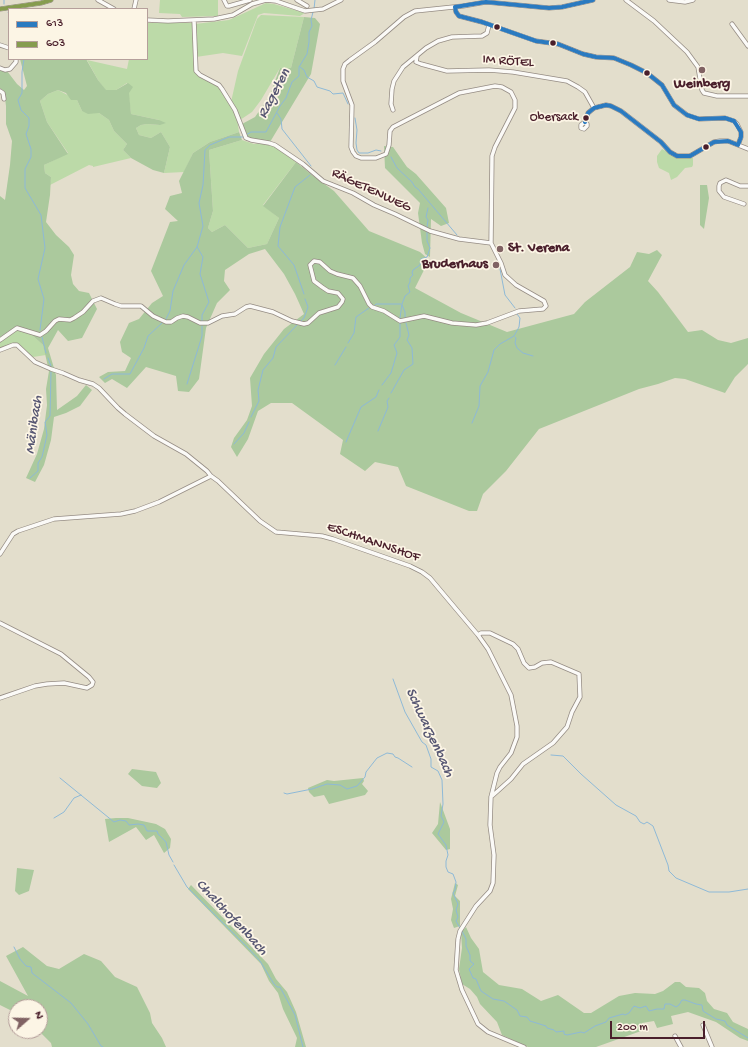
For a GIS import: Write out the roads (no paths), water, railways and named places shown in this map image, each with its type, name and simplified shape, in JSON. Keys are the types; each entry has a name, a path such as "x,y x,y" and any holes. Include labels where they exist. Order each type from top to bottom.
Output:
{"street":[{"path":"9,8 51,0"},
{"path":"98,0 112,8"},
{"path":"224,0 227,6 250,0"},
{"path":"148,20 214,19 228,16 261,0 276,1 306,11 323,9 341,0"},
{"path":"297,0 306,6"},
{"path":"0,340 17,328 40,335 55,321 59,319 70,320 74,318 83,312 93,301 101,298 121,306 141,306 153,316 166,322 171,322 183,316 204,324 222,316 235,314 246,307 256,306 274,312 292,321 304,324 308,323 320,313 338,307 343,299 338,293 322,288 314,281 310,265 314,261 320,262 330,271 353,278 360,286 372,307 384,311 400,321 424,316 452,323 476,325 487,323 519,311 541,310 545,308 546,306 544,301 516,285 505,275 491,243 492,156 515,108 516,103 514,95 507,89 495,86 459,93 393,127 390,131 389,145 386,154 376,158 361,158 356,156 351,147 352,105 343,81 343,69 345,64 375,42 404,17 410,13 422,9 455,7 475,2 549,8 562,7 593,0"},
{"path":"626,0 654,21 687,52 698,67 702,90 704,93 717,96 748,96"},
{"path":"669,0 685,2 693,0"},
{"path":"455,7 459,16 536,41 558,44 583,54 596,57 614,58 631,65 647,73 662,84 674,104 687,115 698,119 725,118 734,121 739,128 741,137 738,145"},
{"name":"RÄGETENWEG","path":"194,20 196,71 200,75 216,82 222,89 235,110 245,136 251,140 275,145 303,164 323,181 353,193 374,205 430,231 459,239 491,243"},
{"path":"732,24 748,46"},
{"path":"393,110 391,104 392,89 394,81 403,67 432,44 445,38 482,36 487,33 489,25"},
{"name":"IM RÖTEL","path":"417,56 416,62 447,71 489,70 567,81 585,92 594,108"},
{"path":"0,68 5,70 10,69 16,60"},
{"path":"1,93 4,99"},
{"path":"585,122 588,113 594,108 606,105 622,112 660,142 670,152 677,156 690,156 714,142 720,141 728,141 748,149"},
{"path":"744,204 724,197 719,190 719,186 720,182 726,180 740,186 748,186"},
{"name":"ESCHMANNSHOF","path":"0,350 17,345 36,362 79,380 94,384 125,414 154,436 186,454 207,471 260,521 276,532 322,536 410,566 430,578 478,635 488,649 511,695 517,726 517,737 514,747 497,773 490,797 490,825 494,855 493,883 490,891 476,906 461,929 458,939 456,970 462,990 478,1024 488,1032 524,1047"},
{"path":"0,554 13,534 18,531 54,519 121,514 135,511 159,502 211,476"},
{"path":"0,623 61,654 93,682 88,688 64,683 35,686 0,698"},
{"path":"478,635 481,633 490,633 513,644 518,649 524,664 529,668 535,667 542,663 551,662 579,674 580,697 567,726 553,743 523,764 511,779 490,797"},
{"path":"703,1024 712,1047"},
{"path":"675,1036 680,1047"}],"waterway":[{"name":"Rageten","path":"314,9 315,0"},
{"name":"Rageten","path":"246,135 251,132 266,132 286,98 292,82 299,76 299,67 307,54 313,12"},
{"name":"Mänibach","path":"24,60 22,93 18,100 21,110 29,118 29,126 26,134 31,149 31,157 25,169 25,188 41,215 45,248 38,279 44,299 40,330"},
{"path":"300,67 304,70 307,77 314,81 317,87 330,91 333,94 343,93 348,104"},
{"path":"277,113 281,119 282,129 311,166"},
{"path":"355,118 357,130 356,143 359,153 368,153 376,150 381,151"},
{"name":"Rageten","path":"166,319 170,311 173,291 184,265 197,247 203,226 199,203 203,185 205,150 210,145 229,137 243,137"},
{"path":"391,157 397,168 412,182 457,235"},
{"path":"304,294 294,265 278,246 280,227 295,187 310,175"},
{"path":"427,227 428,220 426,217 428,208"},
{"path":"400,318 405,296 410,292 408,286 410,278 413,275 413,270 420,265 421,259 427,257 430,248 427,241 427,230"},
{"path":"197,247 203,257 200,274 209,302 202,315 202,321"},
{"path":"500,269 505,295 515,308"},
{"path":"301,321 304,318 308,307 305,299"},
{"path":"374,306 376,304 401,304"},
{"path":"402,305 405,312 405,317"},
{"path":"348,343 354,333 356,317 369,308"},
{"path":"472,423 479,406 480,386 488,372 494,350 500,344 514,336 519,327 520,318 517,314"},
{"path":"104,379 112,374 130,374 144,348 148,336 162,323"},
{"path":"382,385 391,373 397,353 394,345 400,337 400,323"},
{"path":"391,393 404,370 413,364 412,348 407,340 409,335 406,323"},
{"path":"251,417 259,401 258,390 263,370 273,358 276,347 297,325"},
{"path":"187,384 202,336 202,326"},
{"name":"Mänibach","path":"42,337 46,353"},
{"path":"515,337 517,348 523,353 533,356"},
{"path":"335,365 346,347"},
{"name":"Mänibach","path":"48,358 51,366"},
{"name":"Mänibach","path":"30,478 38,471 38,463 42,457 47,435 45,422 50,416 51,372"},
{"path":"346,442 361,407 376,397 379,390"},
{"path":"378,431 388,407 387,401 389,398"},
{"path":"234,444 244,433 249,422"},
{"name":"Schwarzenbach","path":"393,679 405,712 422,742 426,745 431,759 431,767 438,771 442,780 443,804 441,816 444,822 438,834 446,845 448,855 446,867 448,872 453,874 456,882 453,893 458,904 456,910 458,917 456,921 460,928"},
{"path":"284,793 287,794 312,789 327,784 340,785 347,789 357,786 365,777 366,772 377,758 387,753 393,754 395,757 412,767"},
{"path":"551,755 563,756 616,805 636,816 640,822 644,824 647,822 653,826 669,871 676,878 709,892 729,892 748,889"},
{"path":"60,778 114,822 120,820 126,821 129,825 144,825 147,831 157,831 166,842 169,855 173,862"},
{"path":"54,818 64,812 74,798 81,795"},
{"name":"Chalchofenbach","path":"174,865 187,887 249,949 260,961 274,984 277,987 280,987 295,1015 303,1047"},
{"name":"Schwarzenbach","path":"462,931 466,939 466,946 470,955 470,961 474,964 469,969 473,978 476,979 481,991 493,999 504,1001 517,1010 520,1016 527,1017 530,1021 546,1026 547,1028 556,1032 564,1031 564,1034 567,1035 581,1032 584,1033 595,1026 606,1022 609,1018 629,1013 634,1006 640,1008 646,1006 649,1011 664,1009 665,1004 670,1004 676,1007 682,1000 685,1000 702,1005 703,1011 716,1019 725,1021 727,1025 748,1038"},
{"path":"14,947 20,959 26,966 31,967 32,973 71,1003 88,1024 103,1047"}],"place":[{"name":"Weinberg","path":"702,70"},
{"name":"Obersack","path":"586,118"},
{"name":"St. Verena","path":"500,249"},
{"name":"Bruderhaus","path":"496,265"}]}
